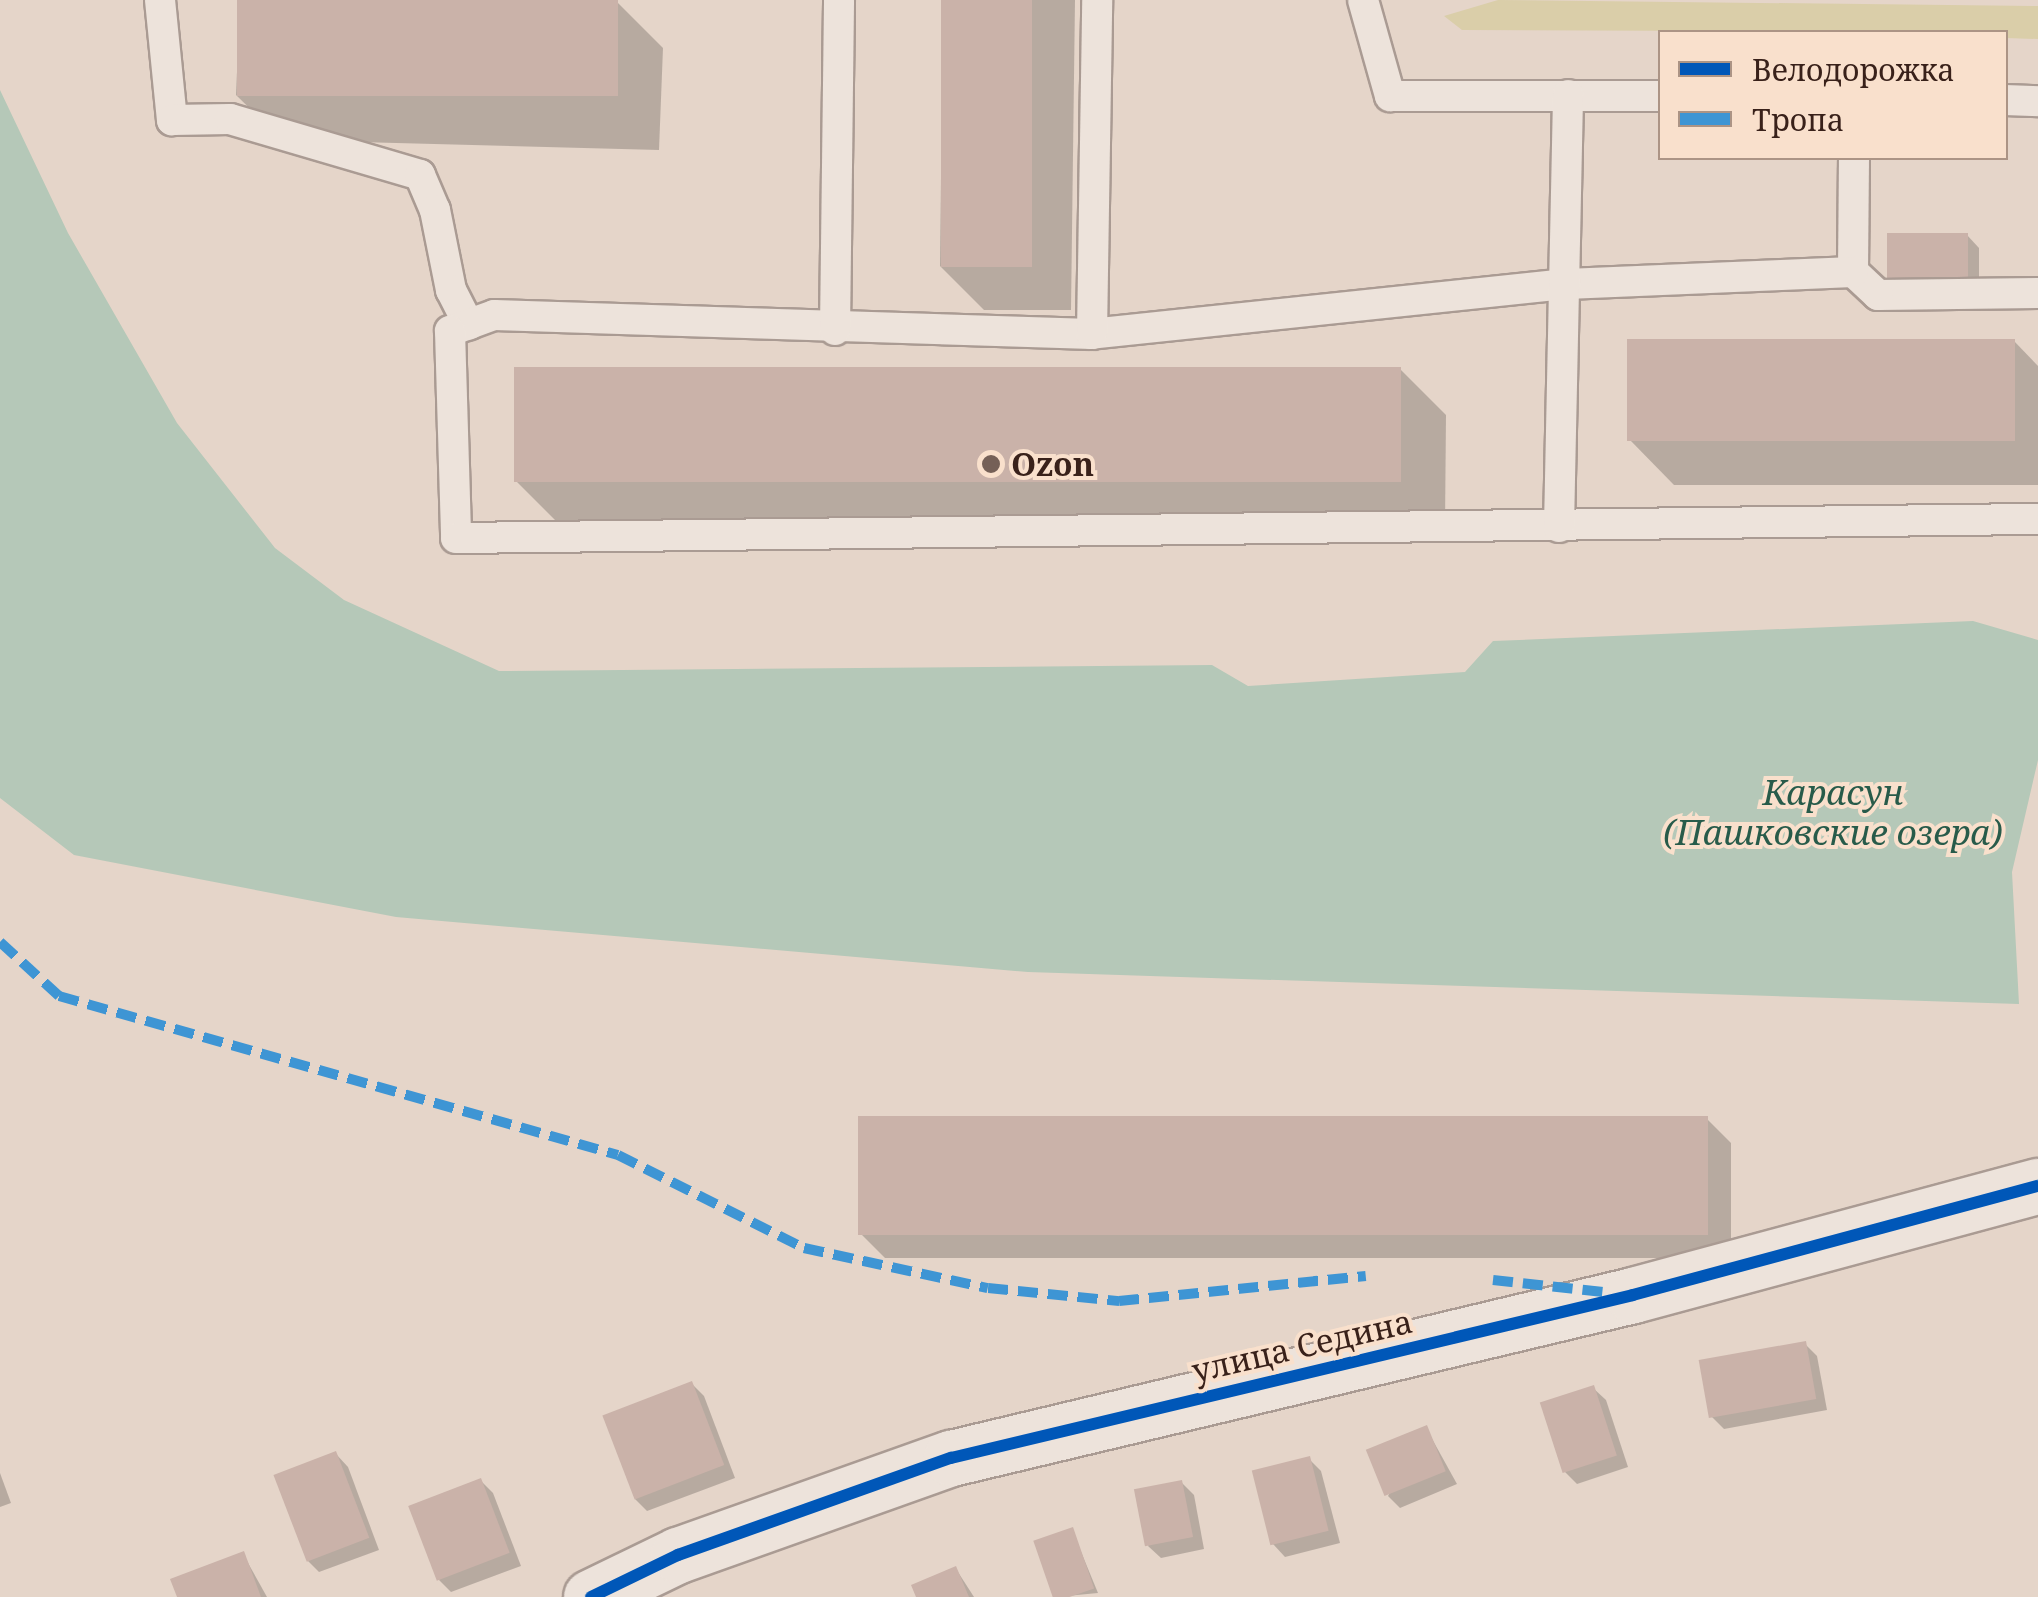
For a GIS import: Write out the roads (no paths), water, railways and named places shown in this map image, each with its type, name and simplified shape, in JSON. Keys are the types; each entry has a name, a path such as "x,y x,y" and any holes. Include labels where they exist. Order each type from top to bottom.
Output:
{"street":[{"name":"улица Седина","path":"591,1597 678,1554 951,1458 1633,1296 2038,1186"}],"lane":[{"path":"160,0 172,120 230,119 420,174 435,210 451,290 468,324"},
{"path":"834,330 838,0"},
{"path":"1092,334 1096,0"},
{"path":"1363,0 1390,96 1658,96"},
{"path":"1560,527 1568,95"},
{"path":"2008,100 2038,101"},
{"path":"1853,272 1854,160"},
{"path":"2038,294 1878,295 1853,272 1566,284 1092,334 834,330 494,315 450,331 456,538 2038,519"}],"water":[{"name":"Карасун (Пашковские озера)","path":"0,90 68,233 177,423 275,548 344,600 499,671 1212,665 1248,686 1465,672 1493,641 1973,621 2038,640 2038,760 2012,872 2019,1004 1028,972 396,917 74,855 0,798"}],"place":[{"name":"Ozon","path":"991,464"}]}
